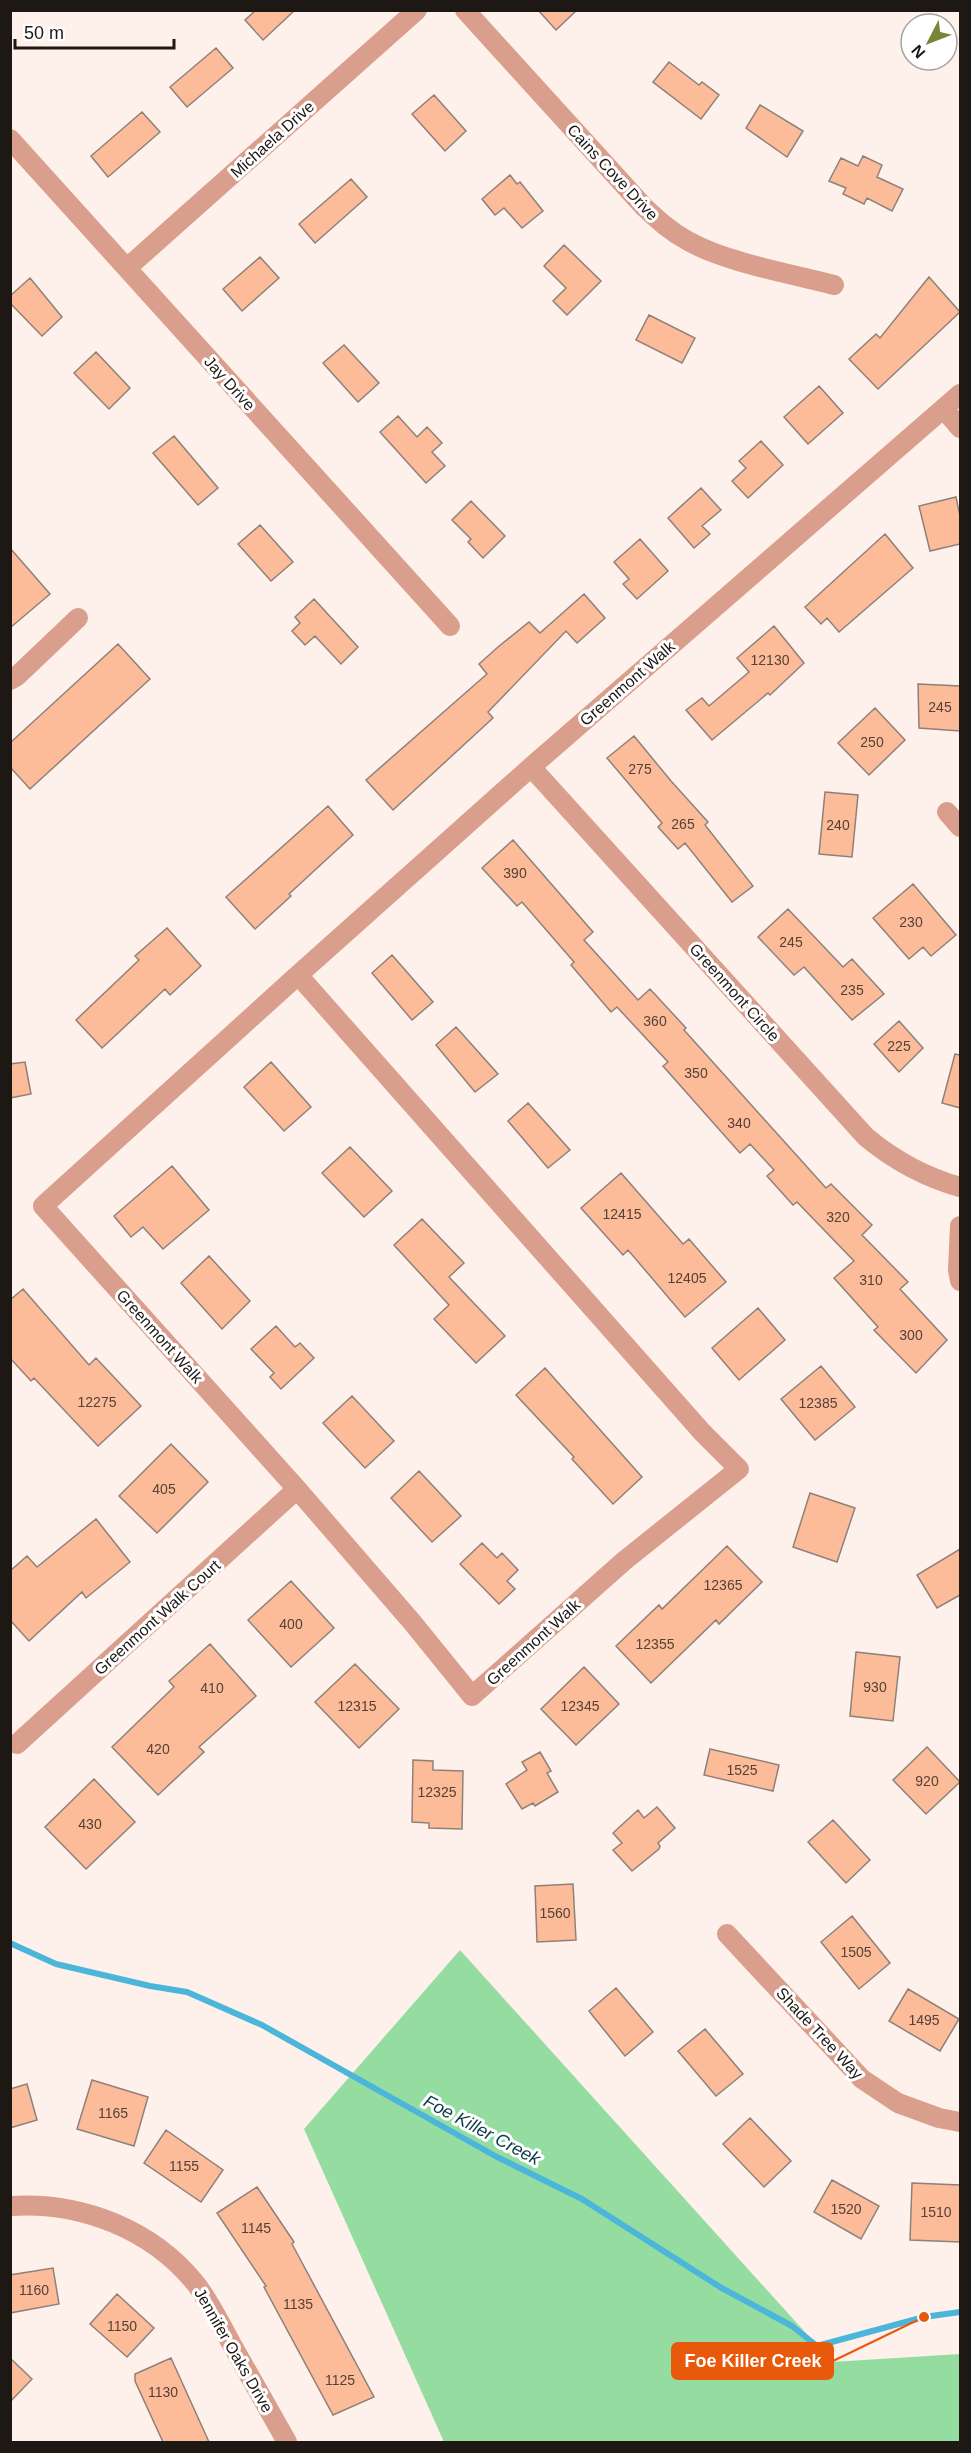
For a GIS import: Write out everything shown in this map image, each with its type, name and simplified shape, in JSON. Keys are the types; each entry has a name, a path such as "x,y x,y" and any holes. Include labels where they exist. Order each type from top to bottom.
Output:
{"street":[{"name":"Michaela Drive","path":"127,268 417,10"},
{"name":"Cains Cove Drive","path":"465,10 644,207 668,228 688,241 717,254 834,285"},
{"name":"Jay Drive","path":"10,139 450,626"},
{"name":"Greenmont Walk","path":"298,975 702,1432 739,1469 624,1561 472,1696 412,1622 297,1490 43,1206 298,975 531,767 960,394"},
{"path":"944,409 960,428"},
{"path":"10,680 78,618"},
{"name":"Greenmont Circle","path":"531,767 866,1137 887,1154 914,1170 939,1181 960,1186"},
{"path":"948,812 960,827"},
{"path":"960,1226 958,1270 960,1281"},
{"name":"Greenmont Walk Court","path":"16,1744 297,1490"},
{"name":"Shade Tree Way","path":"727,1934 862,2079 898,2103 939,2118 960,2121"},
{"name":"Jennifer Oaks Drive","path":"10,2206 34,2204 63,2207 94,2216 123,2227 151,2242 176,2262 197,2285 214,2312 286,2442"}],"green space":[{"path":"460,1950 832,2362 960,2354 960,2442 444,2442 304,2129"}],"building":[{"path":"256,10 295,10 263,40 245,20"},
{"path":"538,10 577,10 556,30"},
{"path":"216,48 233,68 187,107 170,87"},
{"path":"669,62 699,85 702,82 719,95 701,119 653,82"},
{"path":"434,95 466,131 445,151 412,114"},
{"path":"760,105 803,131 787,157 746,128"},
{"path":"142,112 160,132 108,177 91,156"},
{"path":"863,156 882,165 877,177 903,189 892,211 867,198 864,204 843,194 846,188 829,181 841,158 858,166"},
{"path":"510,175 517,184 520,182 543,211 522,228 504,208 495,215 482,199"},
{"path":"351,179 367,197 315,243 299,224"},
{"path":"564,245 601,281 567,315 553,301 566,288 544,266"},
{"path":"260,257 279,278 242,311 223,289"},
{"path":"929,277 960,312 878,389 849,359 876,334 880,338"},
{"path":"30,278 62,317 42,336 10,303 10,296"},
{"path":"649,315 695,338 682,363 636,340"},
{"path":"344,345 379,383 358,402 323,363"},
{"path":"96,352 130,388 109,409 74,373"},
{"path":"819,386 843,413 808,444 784,417"},
{"path":"398,416 417,437 427,427 442,443 432,452 445,466 426,483 380,432"},
{"path":"174,436 218,488 198,505 153,453"},
{"path":"761,441 783,465 748,498 732,481 746,468 739,461"},
{"path":"701,488 721,510 702,526 710,534 694,548 668,518"},
{"path":"956,497 960,516 960,544 930,551 919,506"},
{"path":"471,501 505,536 483,558 468,542 471,539 452,520"},
{"path":"260,525 293,562 271,581 238,544"},
{"path":"885,534 913,568 839,632 827,618 821,624 805,607"},
{"path":"640,539 668,571 637,599 623,584 629,579 614,562"},
{"path":"10,548 50,594 10,628"},
{"path":"584,594 605,618 577,643 566,631 488,712 493,718 393,810 366,780 487,674 479,664 498,647 529,622 540,633"},
{"path":"314,599 358,647 341,664 315,636 305,645 292,631 300,623 295,617"},
{"path":"774,626 804,663 770,695 768,693 712,740 686,710 702,698 709,706 749,672 737,658"},
{"path":"118,644 150,679 30,789 10,767 10,743"},
{"path":"918,684 960,686 960,731 919,728"},
{"path":"875,708 905,740 869,775 838,743"},
{"path":"634,736 708,822 705,825 753,886 732,902 685,843 678,849 658,827 662,823 607,758"},
{"path":"825,792 858,795 852,857 819,854"},
{"path":"328,806 353,835 255,929 226,897"},
{"path":"513,840 593,932 584,940 638,1000 650,989 826,1188 831,1184 872,1225 862,1235 908,1282 900,1289 947,1340 916,1373 874,1330 878,1327 834,1278 854,1261 797,1202 793,1205 767,1176 774,1170 750,1144 740,1153 663,1066 668,1062 617,1007 611,1012 571,965 574,962 522,902 517,906 482,868"},
{"path":"913,884 956,935 931,956 923,947 909,959 873,918"},
{"path":"788,909 843,967 852,959 884,994 852,1020 804,967 794,975 758,937"},
{"path":"167,928 201,966 170,995 165,989 102,1048 76,1020 139,960 135,956"},
{"path":"392,955 433,1002 412,1020 372,973"},
{"path":"899,1021 923,1048 899,1072 874,1044"},
{"path":"456,1027 498,1074 475,1092 436,1045"},
{"path":"955,1054 960,1055 960,1108 942,1103"},
{"path":"25,1062 31,1094 10,1098 10,1064"},
{"path":"271,1062 311,1107 284,1131 244,1087"},
{"path":"528,1103 570,1150 548,1168 508,1121"},
{"path":"350,1147 392,1191 364,1217 322,1173"},
{"path":"172,1166 209,1210 163,1249 143,1227 131,1237 114,1216"},
{"path":"621,1173 683,1244 689,1239 726,1282 685,1317 628,1250 623,1255 581,1208"},
{"path":"422,1219 464,1263 449,1277 505,1336 476,1363 434,1319 449,1305 394,1245"},
{"path":"209,1256 250,1301 222,1329 181,1283"},
{"path":"23,1289 89,1365 96,1358 141,1406 98,1446 34,1378 31,1381 10,1358 10,1300"},
{"path":"758,1308 785,1340 739,1380 712,1348"},
{"path":"276,1326 295,1347 300,1343 314,1358 281,1389 270,1377 274,1373 251,1349"},
{"path":"821,1366 855,1407 815,1440 781,1399"},
{"path":"545,1368 642,1477 613,1504 572,1459 574,1457 516,1395"},
{"path":"352,1396 394,1441 365,1468 323,1423"},
{"path":"171,1444 208,1482 157,1533 119,1496"},
{"path":"419,1471 461,1516 432,1542 391,1498"},
{"path":"810,1493 855,1508 837,1562 793,1547"},
{"path":"96,1519 130,1562 86,1598 82,1592 29,1641 10,1620 10,1571 27,1556 37,1567"},
{"path":"482,1543 497,1558 502,1553 518,1570 507,1581 515,1589 499,1604 460,1564"},
{"path":"727,1546 762,1582 719,1624 716,1620 651,1683 616,1646 659,1605 662,1609"},
{"path":"960,1549 960,1595 937,1608 917,1575"},
{"path":"291,1581 334,1628 291,1667 248,1620"},
{"path":"210,1644 256,1696 199,1747 204,1752 158,1795 112,1747 174,1687 169,1681"},
{"path":"856,1652 900,1657 893,1721 850,1716"},
{"path":"355,1664 399,1709 359,1748 315,1702"},
{"path":"584,1667 619,1704 576,1745 541,1709"},
{"path":"927,1747 960,1782 926,1814 893,1780"},
{"path":"710,1749 779,1765 773,1791 704,1775"},
{"path":"540,1752 551,1771 547,1773 558,1792 535,1806 533,1803 522,1809 506,1784 527,1770 522,1762"},
{"path":"413,1760 433,1761 433,1770 463,1771 462,1829 429,1828 429,1823 412,1822"},
{"path":"94,1779 135,1822 86,1869 45,1827"},
{"path":"657,1807 675,1828 658,1843 659,1849 632,1871 613,1850 622,1843 613,1833 638,1810 644,1818"},
{"path":"833,1820 870,1860 846,1883 808,1842"},
{"path":"573,1884 576,1940 537,1942 535,1886"},
{"path":"852,1916 890,1963 859,1989 821,1942"},
{"path":"616,1988 653,2032 625,2056 589,2011"},
{"path":"908,1989 959,2019 940,2051 889,2021"},
{"path":"705,2029 743,2074 716,2096 678,2051"},
{"path":"92,2080 148,2097 134,2146 77,2129"},
{"path":"27,2084 37,2120 10,2128 10,2089"},
{"path":"750,2118 791,2161 764,2187 723,2144"},
{"path":"166,2130 223,2170 201,2202 144,2163"},
{"path":"832,2180 879,2206 861,2239 814,2212"},
{"path":"912,2183 960,2185 960,2242 910,2240"},
{"path":"257,2187 294,2242 292,2244 374,2397 333,2415 264,2287 266,2286 217,2213"},
{"path":"53,2268 59,2304 10,2313 10,2275"},
{"path":"117,2294 154,2328 127,2357 90,2324"},
{"path":"10,2358 32,2379 10,2402"},
{"path":"171,2358 209,2442 163,2442 135,2381 135,2374"}],"waterway":[{"name":"Foe Killer Creek","path":"10,1943 56,1964 150,1986 187,1992 262,2025 497,2157 582,2199 720,2287 792,2326 817,2346 924,2317 960,2312"}],"place":[{"name":"Foe Killer Creek","path":"924,2317"}]}
